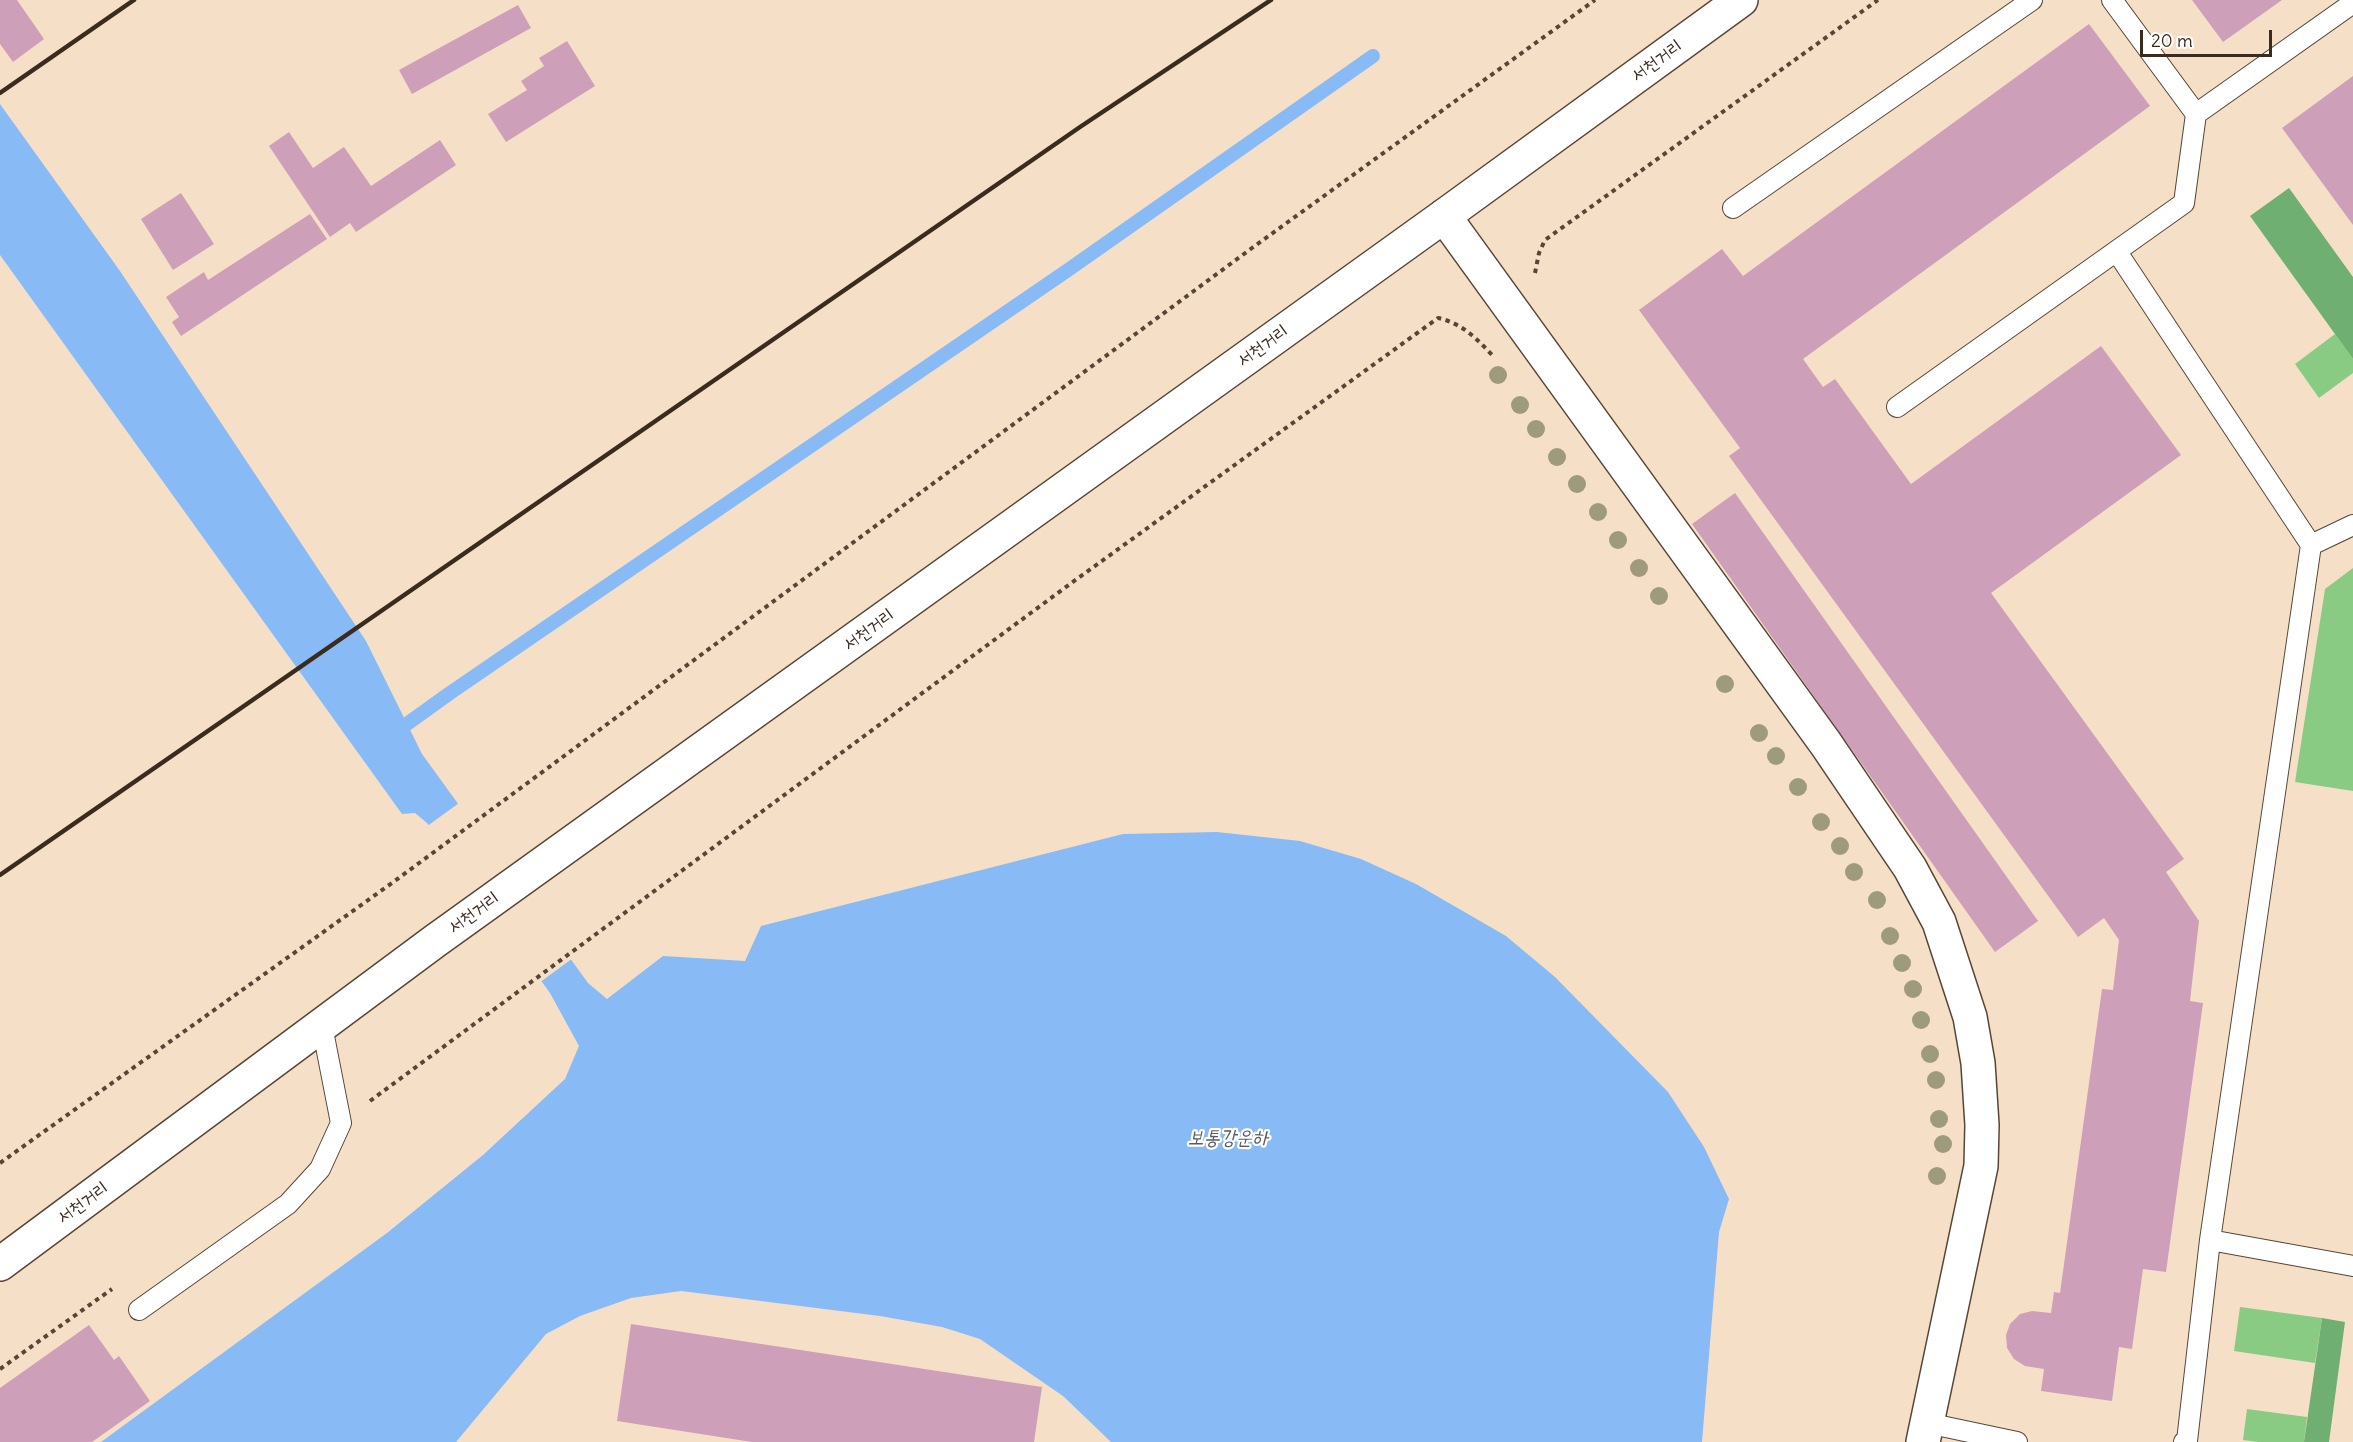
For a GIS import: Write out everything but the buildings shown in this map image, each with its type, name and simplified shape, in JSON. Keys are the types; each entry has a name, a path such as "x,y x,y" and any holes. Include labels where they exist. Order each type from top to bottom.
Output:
{"main road":[{"name":"서천거리","path":"0,1264 464,921 1741,0"},
{"path":"1444,216 1826,744 1910,868 1939,922 1970,1017 1978,1063 1982,1125 1981,1166 1925,1432"}],"lane":[{"path":"1733,208 2032,0"},
{"path":"1897,407 2184,203 2196,114 2112,0"},
{"path":"2196,114 2353,3"},
{"path":"2117,252 2311,545 2210,1240 2187,1440 2184,1442"},
{"path":"2311,545 2353,525"},
{"path":"139,1310 288,1204 320,1169 341,1123 322,1026"},
{"path":"2210,1240 2353,1266"},
{"path":"1925,1432 2017,1442"}],"path":[{"path":"0,1163 485,814 1252,248 1595,0"},
{"path":"1545,240 1878,0"},
{"path":"517,993 1060,591 1438,318 1454,321 1476,338 1498,362"}],"green space":[{"path":"2289,188 2353,277 2353,359 2250,216"},
{"path":"2335,334 2353,359 2353,373 2319,398 2295,364"},
{"path":"2353,568 2353,791 2295,782 2325,589"},
{"path":"2240,1307 2322,1318 2315,1363 2234,1351"},
{"path":"2322,1318 2345,1322 2329,1442 2304,1442"},
{"path":"2247,1409 2307,1417 2304,1442 2243,1440"}],"water":[{"name":"보통강운하","path":"0,104 120,271 366,641 422,754 588,983 607,999 663,956 745,961 761,926 1123,834 1217,832 1300,841 1361,859 1416,884 1506,936 1555,977 1668,1092 1704,1147 1729,1199 1719,1232 1702,1442 1111,1442 1063,1396 980,1339 942,1327 880,1316 681,1291 631,1298 580,1316 546,1334 456,1442 101,1442 387,1233 483,1155 565,1079 579,1046 550,993 427,823 415,813 402,814 0,255"}],"pier":[{"path":"459,803 573,958 539,983 426,827"}],"waterway":[{"path":"393,734 1068,270 1373,56"}],"railway":[{"path":"0,93 134,0"},
{"path":"0,875 1080,127 1271,0"}]}
